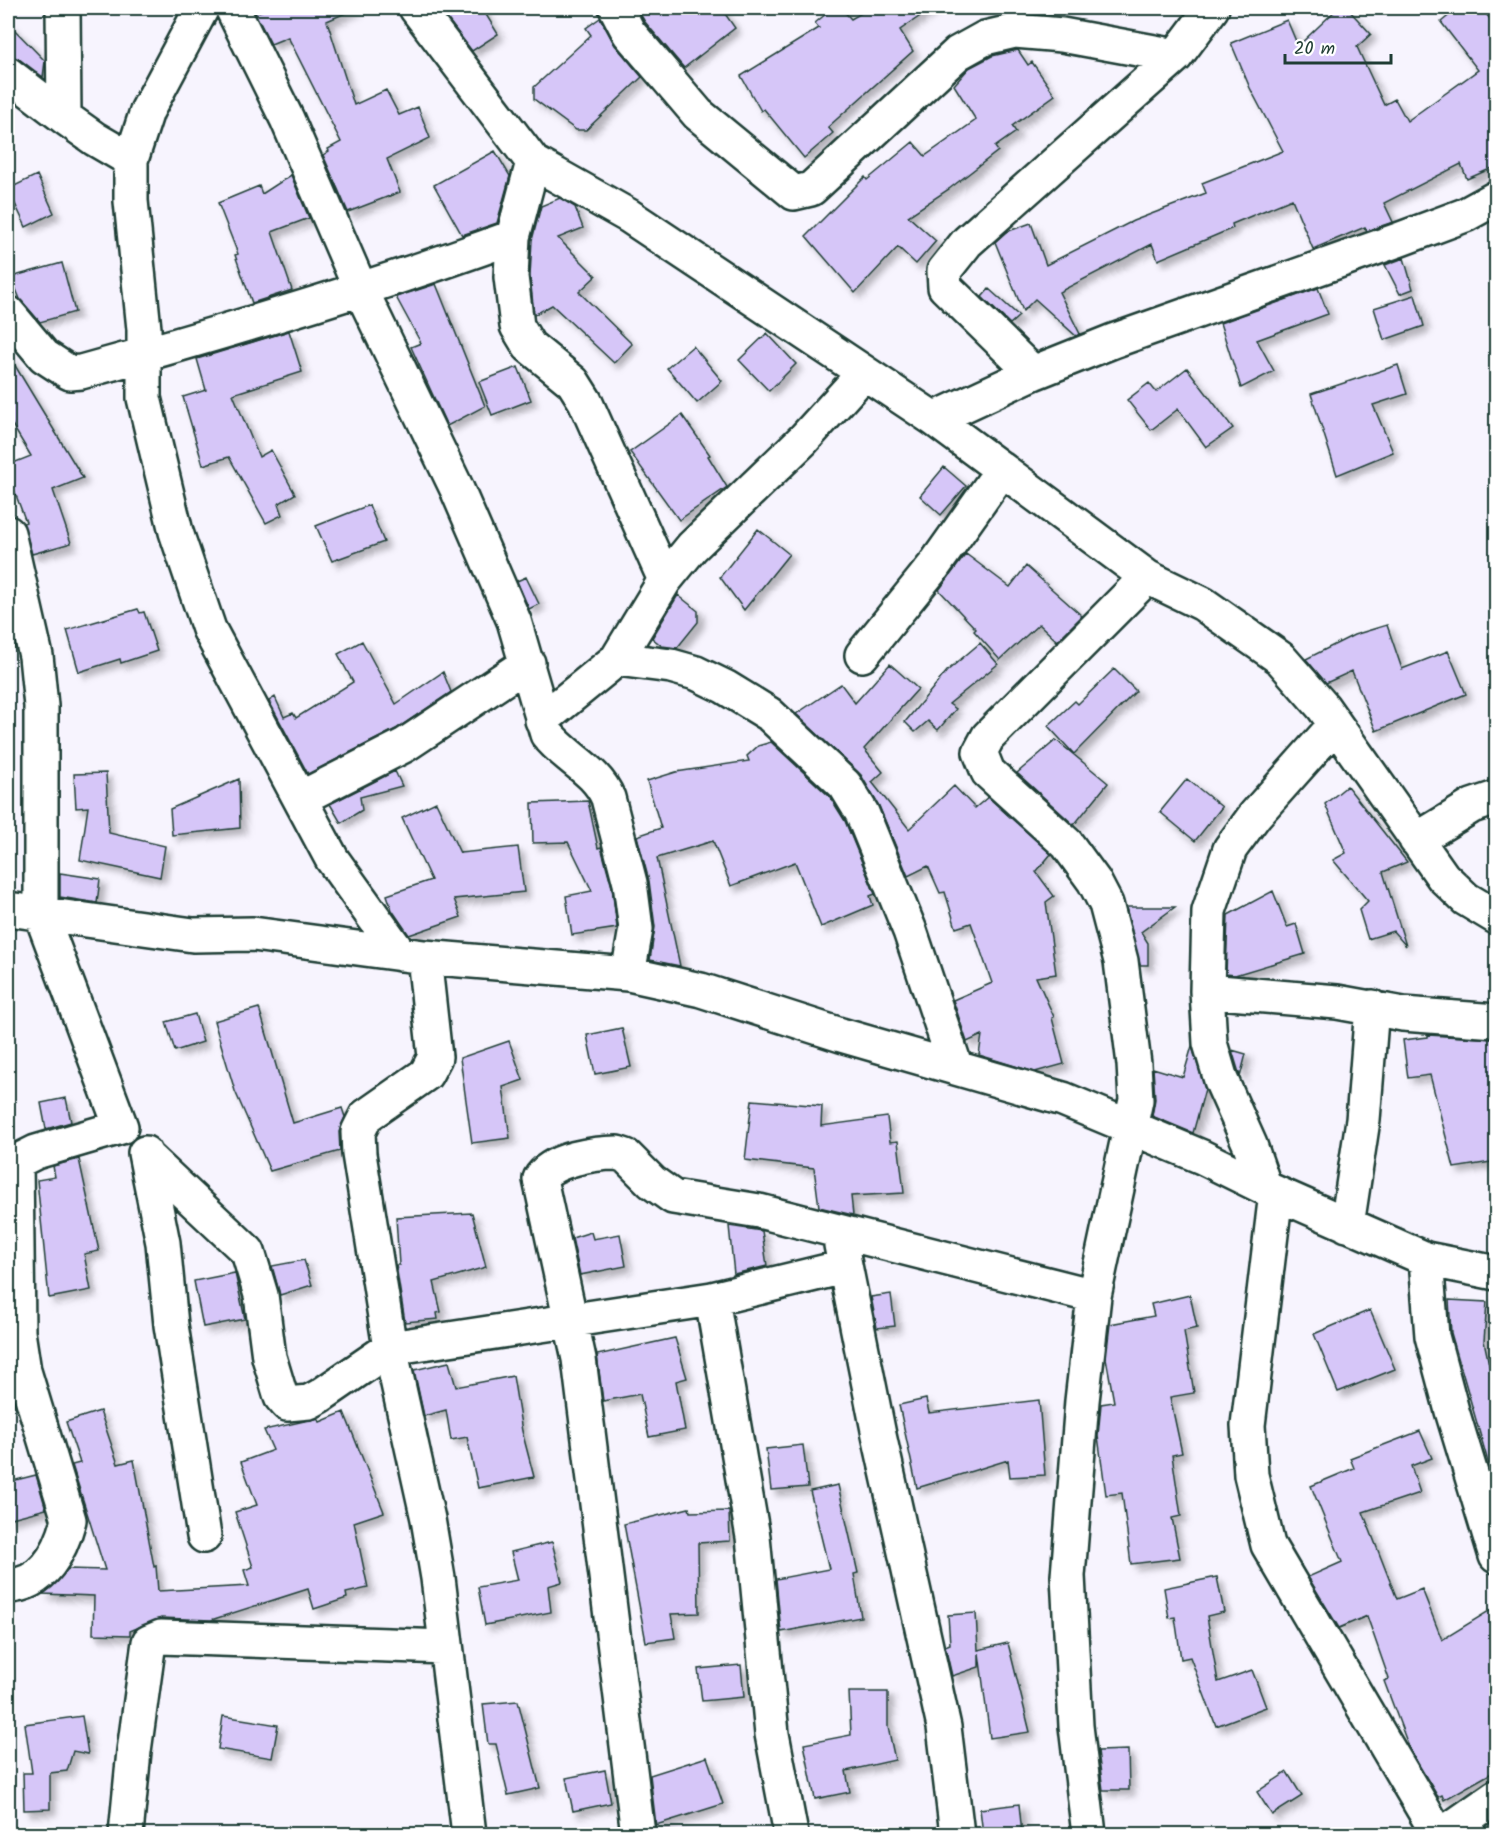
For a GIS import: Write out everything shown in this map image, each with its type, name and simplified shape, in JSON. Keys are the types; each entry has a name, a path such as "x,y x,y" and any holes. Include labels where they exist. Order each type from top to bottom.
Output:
{"street":[{"path":"63,8 64,117"},
{"path":"202,8 147,111 131,160 130,201 144,329 144,398 176,532 209,629 332,859 412,956 435,1057 426,1074 366,1116 358,1132 359,1154 390,1348 428,1519 469,1834"},
{"path":"232,8 287,119 360,288 456,487 514,621 528,663 542,720 558,749 595,777 602,784 608,798 630,883 636,929 628,974"},
{"path":"416,8 533,162 629,216 864,372 934,419 1147,577 1203,604 1280,658 1335,725 1454,890 1497,918"},
{"path":"616,8 629,33 698,114 794,193 811,189 958,53 985,38 1015,31 1062,35 1176,56"},
{"path":"1033,373 945,287 944,271 967,242 1176,56 1212,8"},
{"path":"8,74 94,139 131,160"},
{"path":"533,162 513,237 511,276 517,326 529,346 573,382 585,401 665,580"},
{"path":"934,419 1033,373 1113,341 1260,291 1465,215 1497,198"},
{"path":"8,313 44,356 70,373 143,355 443,263 513,237"},
{"path":"542,720 617,659 665,580 692,547 803,440 864,372"},
{"path":"862,655 934,566 1002,470"},
{"path":"8,533 36,656 41,706 41,914 121,1127 135,1138 147,1157 248,1252 261,1295 269,1357 281,1397 287,1404 309,1402 390,1348 712,1299 844,1267"},
{"path":"1089,1834 1077,1726 1068,1576 1082,1401 1094,1296 1104,1238 1136,1100 1134,1064 1121,962 1106,904 1094,881 1067,844 988,772 980,752 988,737 1147,577"},
{"path":"617,659 671,666 696,673 725,687 769,714 845,785 861,813 910,931 956,1068"},
{"path":"301,798 405,745 528,663"},
{"path":"1335,725 1255,815 1230,849 1209,910 1207,991 1210,1043 1221,1080 1270,1191 1248,1425 1251,1475 1258,1512 1268,1545 1438,1834"},
{"path":"1416,840 1472,806 1497,798"},
{"path":"8,909 193,935 253,934 412,956 628,974 702,990 841,1035 1063,1099 1202,1157 1270,1191 1426,1258 1497,1273"},
{"path":"1207,991 1372,1007 1403,1014 1497,1021"},
{"path":"1347,1225 1363,1120 1372,1007"},
{"path":"8,1586 19,1586 47,1567 63,1541 69,1520 24,1371 18,1332 16,1162 36,1152 121,1127"},
{"path":"638,1834 592,1448 572,1322 540,1179 544,1172 559,1164 617,1153 626,1156 652,1182 673,1197 759,1211 1094,1296"},
{"path":"147,1157 163,1244 171,1325 204,1536"},
{"path":"839,1232 844,1267 944,1727 957,1834"},
{"path":"1426,1258 1432,1336 1452,1411 1497,1556"},
{"path":"712,1299 753,1538 772,1734 791,1834"},
{"path":"126,1834 142,1682 149,1642 153,1639 161,1637 446,1647"},
{"path":"1443,1834 1497,1797"}],"building":[{"path":"269,8 357,8 327,21 354,105 386,90 399,115 418,107 430,138 387,159 400,192 348,212 323,155 329,151 328,149 341,142 288,37 271,44 255,13"},
{"path":"439,8 482,8 498,34 472,51"},
{"path":"637,8 721,8 735,28 684,68 645,22"},
{"path":"833,8 841,8 851,19 870,8 932,8 900,30 913,51 828,127 833,133 804,158 764,109 761,111 741,76 819,28 815,23"},
{"path":"1338,8 1347,8 1371,34 1357,47 1384,105 1395,99 1407,121 1478,70 1441,22 1458,8 1481,8 1497,27 1497,166 1467,179 1461,164 1384,203 1393,222 1367,231 1365,227 1313,249 1292,199 1232,224 1233,228 1158,260 1152,244 1059,292 1080,334 1076,336 1035,299 1023,311 995,242 1006,232 1031,223 1046,265 1133,221 1206,193 1202,183 1283,151 1250,88 1231,43 1287,20 1298,46"},
{"path":"600,18 615,45 642,77 586,130 576,130 534,99 534,87 591,35 586,28"},
{"path":"8,23 45,61 43,77 19,59 8,56"},
{"path":"1018,50 1028,65 1032,62 1055,95 1012,126 1016,132 995,147 998,151 949,189 908,216 936,241 916,264 898,247 855,293 806,236 865,177 867,180 913,142 925,156 976,120 954,85 969,68 992,56"},
{"path":"495,151 510,176 497,223 462,235 434,185"},
{"path":"37,175 54,213 26,227 8,189"},
{"path":"291,175 309,218 272,232 292,290 252,303 235,255 238,254 218,203 259,186 262,194"},
{"path":"560,198 575,207 583,228 558,238 596,276 579,292 632,344 614,363 552,305 534,315 530,276 532,240 541,206"},
{"path":"1404,258 1413,289 1400,294 1385,265"},
{"path":"62,263 75,312 40,322 20,299 11,277"},
{"path":"436,284 485,406 447,426 411,347 421,343 396,297"},
{"path":"1318,288 1328,314 1257,340 1274,371 1241,388 1220,323"},
{"path":"989,289 1019,316 1010,324 982,297"},
{"path":"1415,295 1424,326 1384,340 1374,308"},
{"path":"289,331 302,372 233,394 259,457 271,450 295,494 278,504 282,515 266,523 229,457 203,465 183,397 206,390 197,359"},
{"path":"767,333 796,364 769,391 739,360"},
{"path":"693,346 722,381 697,403 667,368"},
{"path":"8,354 83,478 53,490 71,543 32,554 23,523 26,522 8,474 8,465 31,456 8,418"},
{"path":"1398,365 1407,394 1373,405 1393,452 1337,475 1311,394"},
{"path":"518,367 531,400 492,415 479,382"},
{"path":"1187,368 1233,428 1206,447 1178,409 1151,430 1127,400 1149,383 1156,392"},
{"path":"682,415 710,455 708,456 727,487 679,520 630,452"},
{"path":"944,467 966,486 941,515 920,496"},
{"path":"369,505 384,542 332,561 316,526"},
{"path":"758,529 789,554 744,610 720,577"},
{"path":"966,554 1010,587 1026,566 1082,616 1057,641 1039,624 1000,660 974,631 976,629 939,590"},
{"path":"526,577 539,604 529,609 517,581"},
{"path":"678,595 698,611 698,622 677,648 662,646 652,638"},
{"path":"138,609 140,613 144,612 157,651 121,663 120,659 79,672 67,630"},
{"path":"1387,625 1402,669 1448,651 1466,694 1376,731 1352,671 1326,683 1306,659 1354,635"},
{"path":"362,641 396,704 443,672 451,692 396,729 308,774 269,701 275,697 284,717 293,713 296,718 353,682 338,654"},
{"path":"980,643 998,664 949,704 956,709 938,730 928,721 915,732 905,722 947,671"},
{"path":"890,664 918,689 864,749 883,772 872,782 909,829 954,786 975,808 988,797 1051,854 1036,872 1054,896 1046,902 1056,974 1036,977 1054,1017 1052,1018 1064,1064 1035,1072 979,1055 982,1035 967,1042 953,1000 992,983 971,923 956,928 945,892 940,893 928,866 908,876 879,806 861,775 796,714 841,684 855,703"},
{"path":"1114,669 1136,691 1074,754 1048,726 1075,701 1078,704"},
{"path":"1056,740 1108,783 1074,825 1017,773"},
{"path":"771,742 830,797 845,821 875,894 870,896 873,905 821,927 795,862 731,886 713,841 657,858 680,966 650,960 655,927 649,881 637,836 661,828 647,781 676,772 749,761 747,756 758,746"},
{"path":"395,771 402,786 360,797 362,810 341,823 330,804"},
{"path":"106,773 109,833 165,846 160,877 80,860 88,807 76,808 74,774"},
{"path":"239,779 240,828 172,835 170,809"},
{"path":"1187,779 1222,807 1195,841 1160,812"},
{"path":"1347,786 1407,862 1383,872 1406,946 1393,931 1368,939 1359,910 1368,901 1333,860 1346,853 1325,804"},
{"path":"588,801 598,848 601,847 612,887 617,928 572,935 566,896 592,891 568,842 533,843 532,803"},
{"path":"436,802 460,853 518,847 524,892 454,899 461,917 409,935 392,910 387,895 431,880 402,818"},
{"path":"60,873 100,879 97,903 60,897"},
{"path":"1273,891 1287,927 1296,924 1305,954 1235,975 1226,974 1228,915"},
{"path":"1126,907 1175,907 1141,932 1148,943 1148,965 1140,965"},
{"path":"259,1008 293,1123 342,1108 345,1117 339,1132 340,1151 270,1171 235,1091 214,1021"},
{"path":"195,1014 203,1042 175,1051 166,1022"},
{"path":"622,1028 631,1067 595,1074 587,1035"},
{"path":"1428,1035 1497,1039 1497,1161 1454,1168 1430,1075 1408,1078 1403,1040 1428,1037"},
{"path":"509,1041 523,1080 503,1087 510,1138 472,1143 460,1058"},
{"path":"1192,1046 1205,1089 1193,1133 1152,1116 1155,1099 1153,1068 1183,1077"},
{"path":"1232,1050 1246,1054 1240,1077 1239,1073"},
{"path":"66,1098 71,1122 46,1129 41,1103"},
{"path":"752,1100 822,1106 821,1126 887,1117 890,1142 898,1141 904,1193 851,1196 853,1215 819,1207 814,1168 745,1160"},
{"path":"79,1159 99,1251 84,1254 91,1290 49,1298 37,1180 55,1177 53,1166"},
{"path":"472,1213 486,1267 434,1282 441,1312 437,1313 438,1319 405,1322 396,1265 399,1265 396,1217"},
{"path":"729,1226 762,1231 767,1266 734,1274"},
{"path":"591,1232 593,1239 620,1234 626,1266 580,1275 572,1238"},
{"path":"304,1260 312,1285 280,1295 272,1266"},
{"path":"235,1273 245,1319 203,1327 194,1281"},
{"path":"891,1294 895,1326 877,1328 871,1297"},
{"path":"1190,1295 1197,1328 1184,1331 1194,1393 1170,1397 1182,1453 1172,1455 1181,1516 1172,1518 1180,1558 1131,1564 1122,1493 1106,1495 1098,1436 1101,1404 1114,1402 1106,1358 1110,1324 1154,1316 1151,1304"},
{"path":"1449,1300 1487,1302 1484,1341 1497,1402 1497,1493 1451,1333"},
{"path":"1370,1310 1395,1369 1338,1392 1314,1334"},
{"path":"675,1338 687,1378 676,1381 685,1430 649,1437 640,1394 603,1401 597,1355"},
{"path":"449,1362 456,1387 513,1376 522,1431 534,1477 478,1488 467,1437 451,1440 446,1410 424,1416 414,1370"},
{"path":"926,1399 929,1413 1039,1400 1045,1475 1010,1477 1008,1460 917,1488 899,1405"},
{"path":"100,1411 118,1464 134,1460 154,1567 156,1566 158,1591 249,1586 244,1570 253,1567 235,1512 257,1505 241,1462 273,1450 264,1430 318,1418 320,1422 344,1412 384,1512 354,1522 368,1588 346,1593 347,1598 314,1609 308,1589 211,1620 161,1618 130,1631 130,1635 93,1634 94,1596 43,1594 68,1569 105,1570 72,1465 80,1463 66,1422"},
{"path":"1420,1431 1432,1458 1411,1466 1420,1493 1363,1512 1397,1599 1422,1589 1442,1640 1497,1606 1497,1770 1444,1800 1442,1795 1438,1797 1410,1750 1384,1681 1389,1679 1367,1616 1339,1628 1308,1577 1342,1562 1311,1486 1354,1468 1350,1458"},
{"path":"803,1445 808,1487 771,1490 766,1449"},
{"path":"36,1475 46,1509 8,1519 8,1482"},
{"path":"838,1485 858,1573 854,1574 861,1617 781,1632 776,1579 829,1569 810,1491"},
{"path":"689,1508 690,1512 729,1511 730,1541 698,1543 699,1613 671,1614 675,1638 646,1642 624,1524"},
{"path":"552,1542 562,1582 548,1586 551,1612 485,1625 478,1587 518,1580 511,1552"},
{"path":"1217,1577 1224,1612 1207,1616 1218,1682 1252,1670 1266,1707 1216,1726 1190,1657 1181,1659 1175,1617 1169,1618 1164,1588"},
{"path":"976,1613 978,1650 1008,1643 1030,1732 990,1738 979,1653 979,1667 952,1676 945,1646 950,1644 948,1615"},
{"path":"741,1665 744,1697 702,1701 698,1669"},
{"path":"849,1692 888,1692 888,1727 895,1760 846,1771 850,1792 815,1799 804,1744 851,1735"},
{"path":"518,1701 540,1788 508,1795 496,1744 488,1744 483,1704"},
{"path":"82,1716 88,1754 73,1751 67,1771 50,1773 50,1809 24,1810 23,1773 32,1773 25,1724"},
{"path":"223,1716 278,1725 272,1758 218,1749"},
{"path":"1128,1750 1129,1790 1103,1790 1098,1751"},
{"path":"707,1757 723,1804 656,1825 650,1775"},
{"path":"605,1770 611,1803 573,1811 566,1778"},
{"path":"1287,1772 1302,1796 1272,1815 1257,1792"},
{"path":"1019,1804 1022,1834 983,1834 980,1809"}]}
